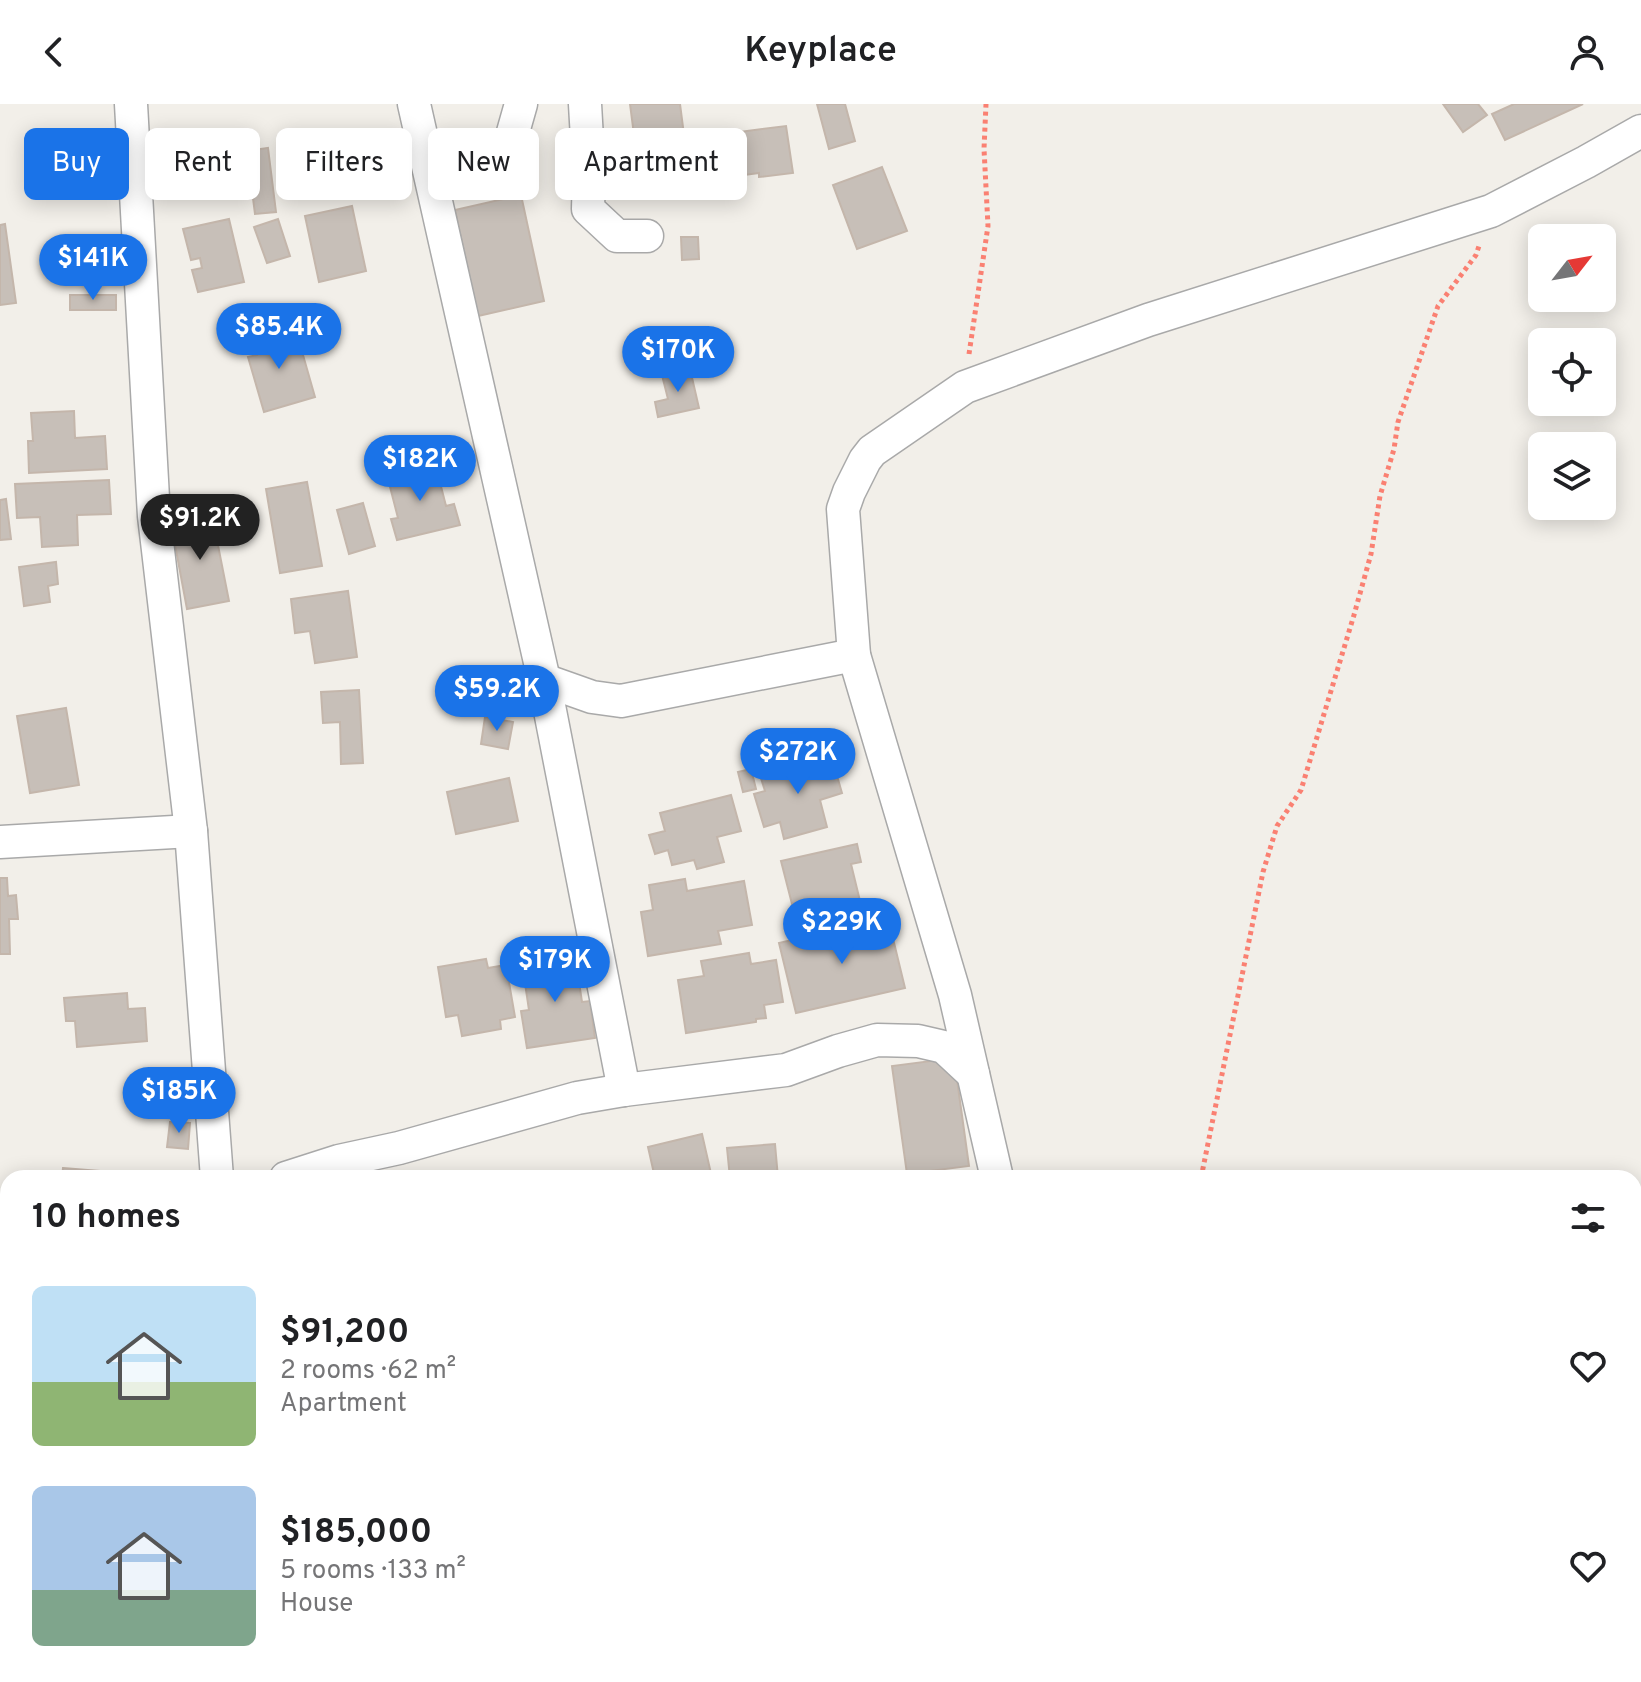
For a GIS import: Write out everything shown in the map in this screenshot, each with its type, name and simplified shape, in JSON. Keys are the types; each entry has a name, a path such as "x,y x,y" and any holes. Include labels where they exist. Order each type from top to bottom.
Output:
{"street":[{"path":"131,104 154,516 191,831 216,1170"},
{"path":"414,104 544,680 624,1090"},
{"path":"514,128 521,104"},
{"path":"585,104 588,209 617,236 647,236"},
{"path":"995,1170 955,995 854,655 843,509 865,460 872,451 965,387 1148,320 1491,211 1641,131"},
{"path":"544,680 592,697 621,701 854,655"},
{"path":"0,842 191,831"},
{"path":"311,1170 577,1098 786,1070 877,1040 918,1041 944,1047 973,1074"}],"path":[{"path":"965,387 988,226 984,149 986,104"},
{"path":"1203,1170 1263,872 1277,826 1301,790 1354,615 1371,554 1380,496 1394,449 1398,422 1438,306 1476,255 1491,211"}],"building":[{"path":"630,104 680,104 683,128 633,128"},
{"path":"817,104 845,104 855,141 829,149"},
{"path":"1443,104 1478,104 1487,115 1463,132"},
{"path":"1514,104 1583,104 1505,140 1492,114"},
{"path":"786,126 793,173 759,177 759,173 747,175 747,131"},
{"path":"268,148 276,212 255,214 253,200 260,200 260,149"},
{"path":"882,167 907,231 857,249 833,185"},
{"path":"499,200 522,200 544,301 478,316 455,210"},
{"path":"352,206 366,271 319,282 305,216"},
{"path":"229,219 244,282 198,292 192,270 202,268 200,258 191,260 183,229"},
{"path":"278,219 290,256 267,263 254,227"},
{"path":"5,224 16,303 0,305 0,225"},
{"path":"681,237 698,237 699,259 682,260"},
{"path":"70,295 116,295 116,310 70,310"},
{"path":"277,324 286,353 301,348 315,397 264,412 248,357 257,355 250,332"},
{"path":"690,369 699,408 658,417 655,402 668,399 662,375"},
{"path":"74,411 75,438 105,436 107,469 29,473 28,441 33,441 31,413"},
{"path":"435,463 446,506 454,504 460,525 397,540 391,519 398,518 387,475"},
{"path":"109,480 111,514 77,515 78,545 42,547 40,517 17,518 15,484"},
{"path":"307,482 322,566 280,573 266,489"},
{"path":"6,499 11,539 0,540 0,500"},
{"path":"363,503 375,546 349,554 337,510"},
{"path":"212,515 229,601 187,609 171,523"},
{"path":"56,562 58,584 48,586 50,602 24,606 19,567"},
{"path":"348,591 357,657 315,663 310,631 295,633 291,599"},
{"path":"359,690 363,763 341,764 340,722 323,723 321,692"},
{"path":"66,708 79,785 30,793 17,716"},
{"path":"485,717 513,722 508,749 481,744"},
{"path":"831,755 842,793 820,800 827,827 784,839 780,822 764,827 754,794 765,791 760,775"},
{"path":"751,769 756,789 743,792 738,772"},
{"path":"509,778 518,821 456,834 447,792"},
{"path":"731,795 741,831 717,837 724,862 697,869 694,860 672,865 668,850 655,854 649,835 665,831 660,813"},
{"path":"857,844 861,862 851,864 860,901 850,903 853,917 803,930 796,903 792,904 781,861"},
{"path":"0,878 7,878 8,896 16,895 18,919 9,919 10,954 0,954"},
{"path":"685,879 687,891 744,881 752,925 718,931 721,944 648,956 641,912 653,910 649,885"},
{"path":"888,918 905,988 796,1013 779,943"},
{"path":"749,953 751,964 776,960 783,1002 764,1005 766,1018 756,1019 756,1022 686,1033 678,980 704,976 701,961"},
{"path":"575,956 582,1002 590,1001 595,1038 527,1048 521,1011 529,1010 522,963"},
{"path":"486,959 488,968 506,965 515,1017 500,1020 501,1029 462,1036 458,1015 446,1017 438,967"},
{"path":"127,993 128,1009 145,1008 147,1041 77,1047 75,1021 66,1021 64,998"},
{"path":"954,1058 969,1166 906,1170 892,1066"},
{"path":"170,1122 190,1123 188,1149 167,1147"},
{"path":"702,1134 710,1170 653,1170 648,1147"},
{"path":"775,1144 777,1170 729,1170 727,1148"}]}
